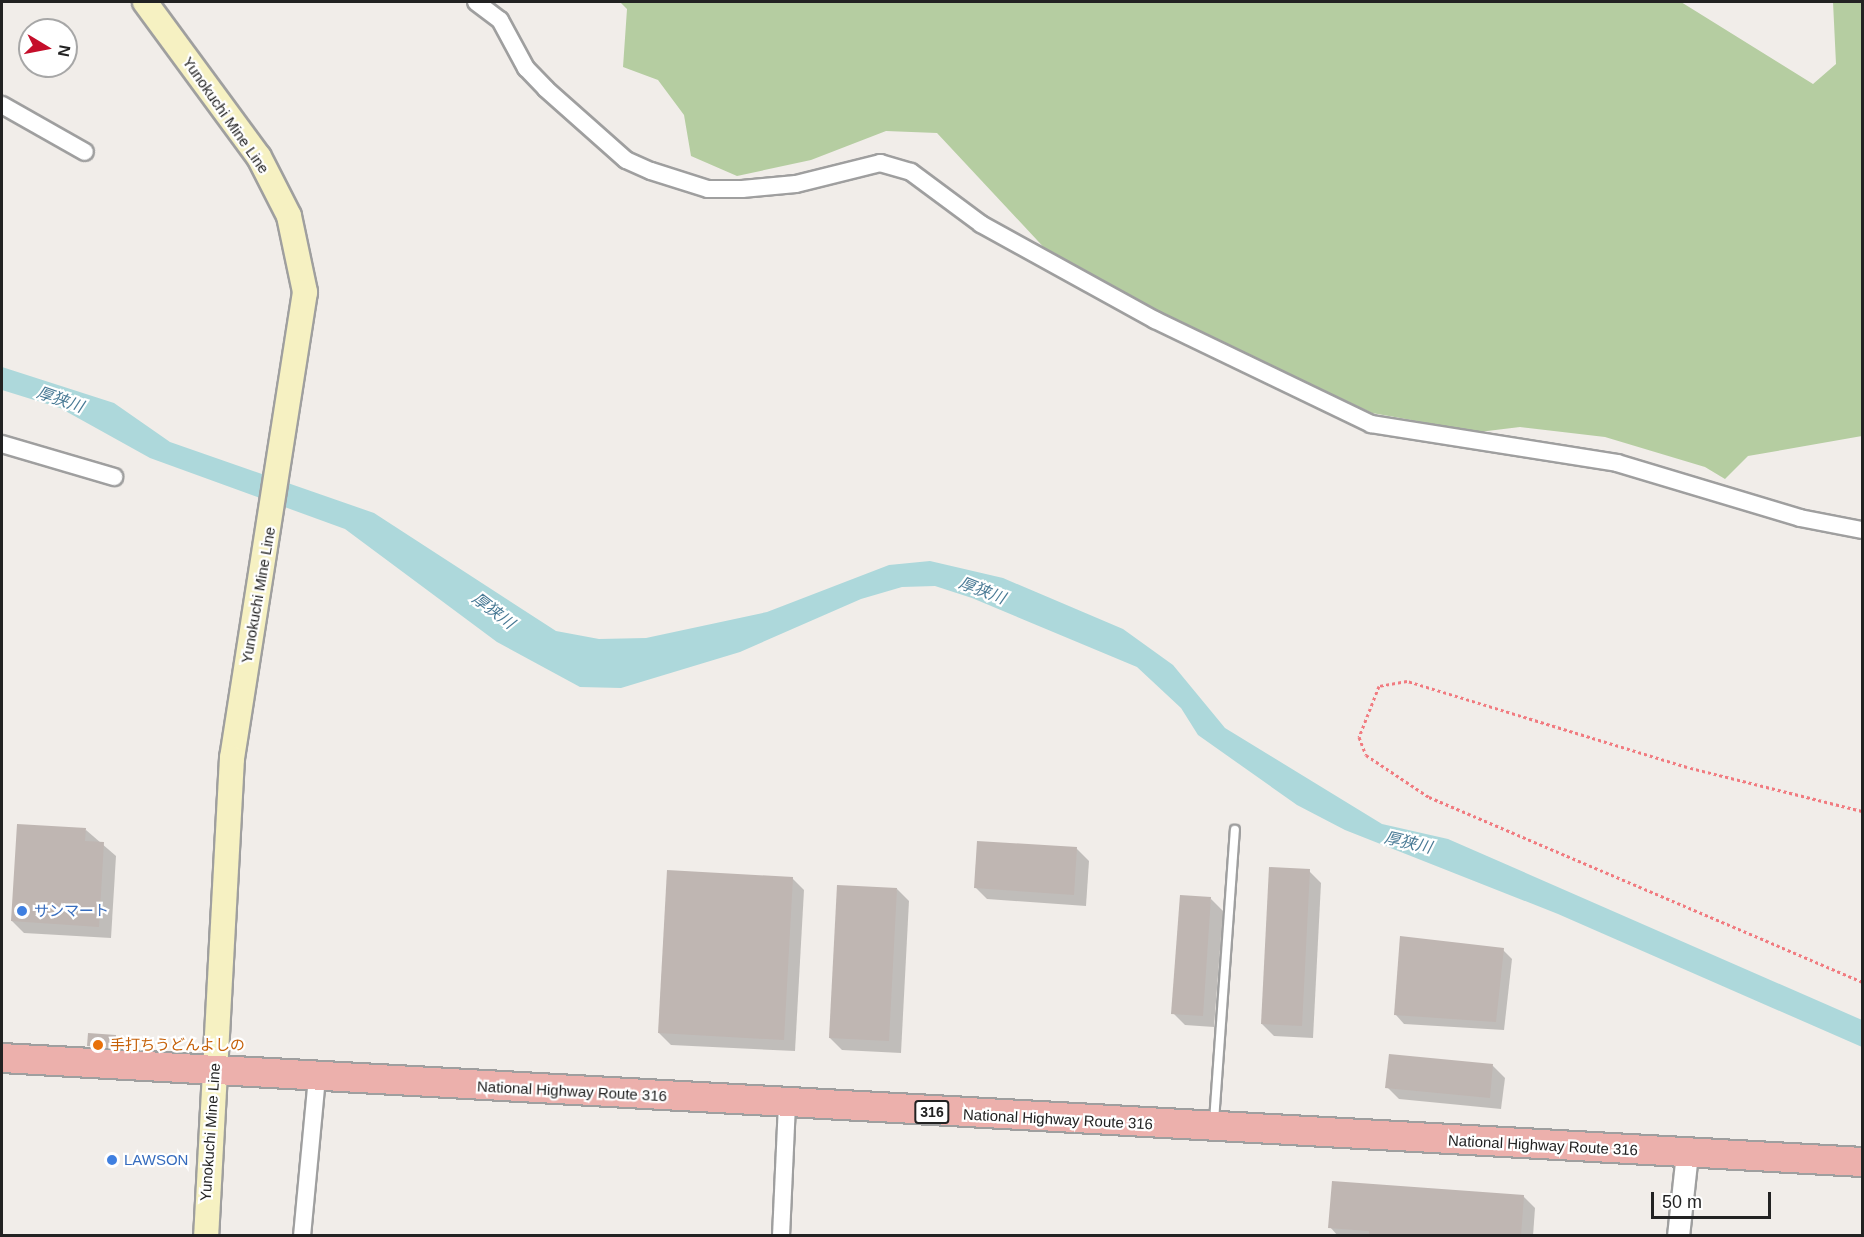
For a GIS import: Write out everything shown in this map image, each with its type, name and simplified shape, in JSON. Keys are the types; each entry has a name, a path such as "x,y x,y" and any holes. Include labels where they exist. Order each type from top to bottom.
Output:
{"highway":[{"name":"National Highway Route 316","path":"2,1058 214,1072 1863,1162"}],"main road":[{"name":"Yunokuchi Mine Line","path":"146,2 259,157 289,216 305,292 290,409 232,758 206,1236"}],"street":[{"path":"476,2 500,20 526,68 546,89 626,160 651,171 708,189 742,189 796,184 853,166 890,166 911,172 981,224 1155,320 1360,420 1418,435 1535,447 1617,463 1800,518 1863,530"},
{"path":"2,105 85,152"},
{"path":"2,444 114,477"},
{"path":"302,1236 317,1077"},
{"path":"781,1236 787,1104"},
{"path":"1678,1236 1687,1153"}],"lane":[{"path":"1214,1127 1235,830"}],"path":[{"path":"1863,811 1687,767 1407,681 1379,686 1359,737 1366,755 1429,797 1863,982"}],"green space":[{"path":"620,2 1681,2 1813,84 1836,64 1833,2 1862,2 1862,436 1748,456 1725,479 1705,467 1605,437 1520,427 1479,432 1372,413 1064,269 937,133 886,131 811,160 737,176 691,156 684,115 658,80 623,67 627,9"}],"water":[{"name":"厚狭川","path":"2,367 114,403 170,442 374,513 556,631 599,639 646,638 767,612 889,565 930,561 1003,578 1123,629 1173,665 1225,728 1382,824 1448,839 1862,1020 1862,1047 1558,914 1345,830 1297,805 1198,735 1181,708 1137,667 972,598 935,586 902,587 861,599 740,652 621,688 580,687 497,642 345,529 150,458 60,408 2,390"}],"building":[{"path":"17,824 86,828 85,841 104,842 99,927 11,921"},
{"path":"977,841 1077,847 1074,895 974,888"},
{"path":"1269,867 1310,869 1302,1026 1261,1024"},
{"path":"667,870 793,877 784,1040 658,1033"},
{"path":"837,885 897,888 889,1041 829,1038"},
{"path":"1180,895 1211,897 1203,1016 1171,1014"},
{"path":"1400,936 1504,948 1496,1022 1394,1015"},
{"path":"88,1033 116,1035 115,1048 87,1046"},
{"path":"1389,1054 1493,1064 1490,1098 1385,1088"},
{"path":"1332,1181 1524,1195 1521,1236 1369,1236 1369,1231 1328,1228"}],"place":[{"name":"サンマート","path":"22,911"},
{"name":"手打ちうどんよしの","path":"98,1045"},
{"name":"LAWSON","path":"112,1160"}]}
